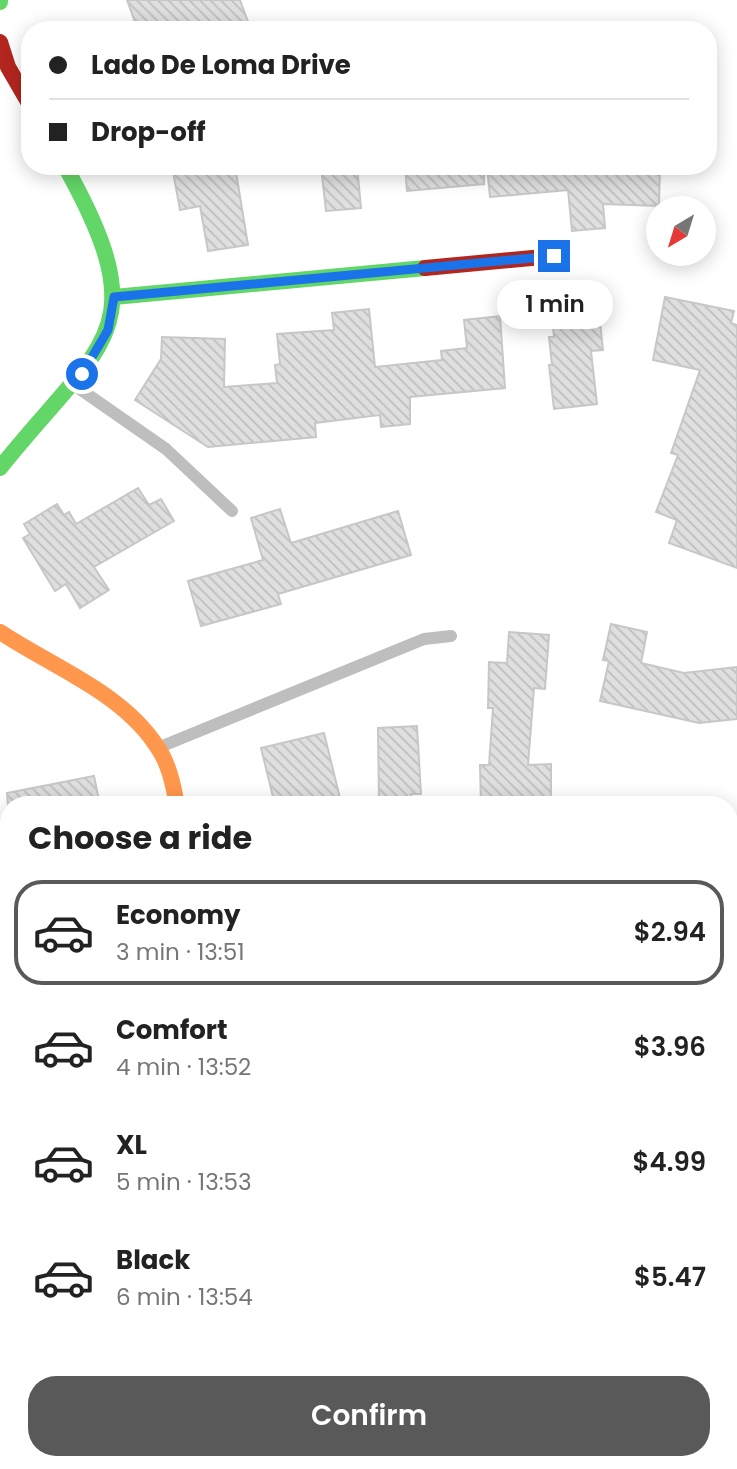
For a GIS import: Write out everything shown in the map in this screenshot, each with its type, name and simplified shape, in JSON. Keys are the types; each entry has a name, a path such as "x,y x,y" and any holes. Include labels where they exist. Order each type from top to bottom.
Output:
{"street":[{"path":"0,42 8,67 21,89"},
{"path":"0,468 91,363 108,330 114,297 110,268 88,207 70,175"},
{"path":"114,297 554,256"},
{"path":"0,632 128,712 159,747 169,768 175,796"}],"lane":[{"path":"72,384 166,449 232,511"},
{"path":"159,747 424,639 451,636"}],"building":[{"path":"127,0 240,0 248,21 135,21"},
{"path":"174,175 236,175 248,245 208,251 200,206 180,210"},
{"path":"322,175 358,175 361,208 326,211"},
{"path":"406,175 484,175 484,184 407,191"},
{"path":"488,175 660,175 659,196 646,196 646,206 603,204 605,228 572,231 568,190 490,197"},
{"path":"665,297 734,311 731,323 737,325 737,568 669,543 677,520 656,512 678,455 671,453 700,370 653,360"},
{"path":"586,304 588,324 600,322 603,350 591,351 597,404 554,409 549,365 552,365 549,337 554,337 551,308"},
{"path":"369,309 375,367 442,360 441,351 467,348 464,320 500,316 505,388 410,397 410,424 381,427 380,415 315,423 316,437 208,447 135,400 161,359 162,337 225,339 224,387 277,383 275,365 280,364 277,334 334,330 332,313"},
{"path":"138,488 149,505 161,499 174,521 94,567 109,590 80,608 66,584 55,591 23,538 30,534 24,524 57,504 64,515 69,512 76,524"},
{"path":"280,509 291,543 398,511 411,555 278,594 281,604 201,626 188,581 263,560 251,518"},
{"path":"611,624 647,632 641,663 684,673 737,667 737,719 699,723 600,701 609,661 603,660"},
{"path":"509,632 549,635 545,689 534,688 528,765 551,764 551,796 481,796 480,765 489,765 493,708 488,708 489,662 507,663"},
{"path":"417,726 421,794 379,796 378,728"},
{"path":"324,733 340,796 273,796 261,748"},
{"path":"94,776 98,796 7,796 7,793"}],"traffic: fast":[{"path":"0,468 90,360 106,332 112,301 108,266 93,222 70,175"},
{"path":"114,297 425,268"}],"traffic: slow":[{"path":"0,632 84,681 124,710 156,745 164,759 175,796"}],"traffic: jam":[{"path":"0,42 8,67 21,89"},
{"path":"425,268 553,256"}],"route":[{"path":"82,374 91,363 108,330 114,297 554,256"}]}
